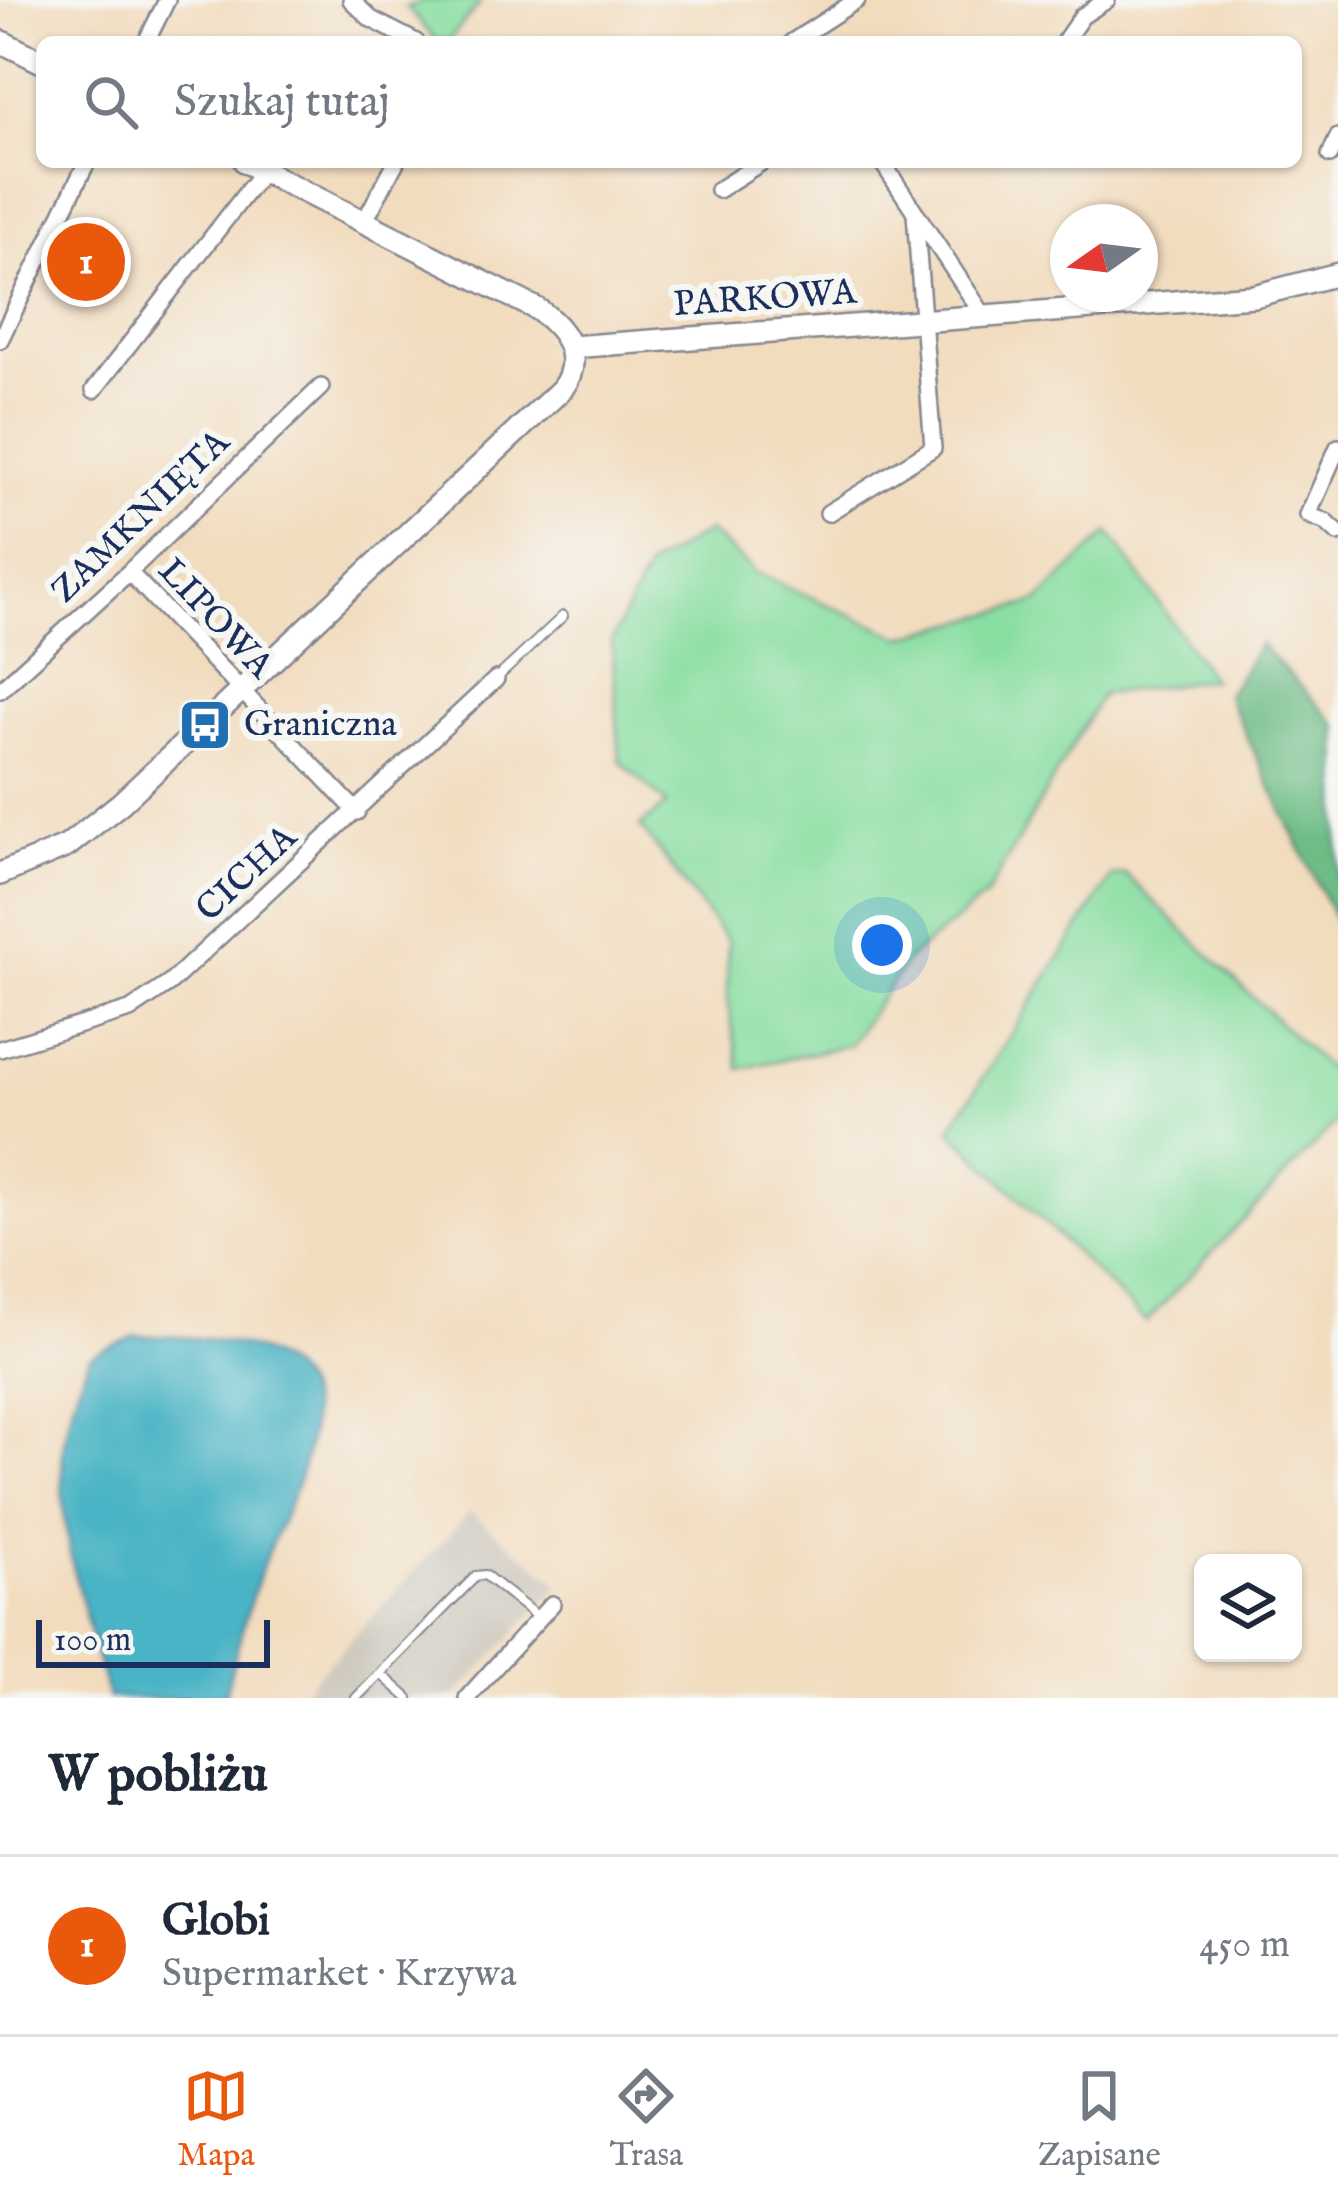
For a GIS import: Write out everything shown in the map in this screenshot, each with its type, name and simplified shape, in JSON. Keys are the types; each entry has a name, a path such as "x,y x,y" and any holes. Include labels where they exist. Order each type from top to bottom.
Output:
{"street":[{"path":"149,36 167,0"},
{"path":"351,0 371,19 404,36"},
{"path":"808,36 857,0"},
{"path":"1068,36 1082,16 1106,0"},
{"path":"0,41 36,59"},
{"path":"1330,155 1338,137"},
{"path":"0,340 84,168"},
{"path":"94,390 253,168"},
{"path":"0,874 67,846 121,803 562,389 574,365 571,347 537,309 258,168"},
{"path":"364,222 393,168"},
{"path":"718,190 753,168"},
{"path":"887,168 984,316"},
{"path":"828,513 933,448 915,214"},
{"name":"PARKOWA","path":"571,347 1254,296 1338,274"},
{"name":"ZAMKNIĘTA","path":"0,690 322,387"},
{"path":"1338,447 1307,515 1338,533"},
{"name":"LIPOWA","path":"130,572 357,812"},
{"name":"CICHA","path":"0,1049 130,1010 214,946 496,680"},
{"path":"467,1698 551,1604"}],"lane":[{"path":"496,680 563,616"},
{"path":"356,1698 476,1576 484,1575 539,1618"},
{"path":"381,1674 408,1698"}],"shaded area":[{"path":"470,1512 560,1585 452,1698 296,1698"}],"green space":[{"path":"427,0 475,0 480,4 452,36 433,36 406,7"},
{"path":"708,531 756,573 902,637 1037,602 1109,532 1212,679 1102,694 986,896 909,958 849,1045 740,1069 727,1000 728,942 640,826 667,804 620,761 612,640 648,567"},
{"path":"1260,644 1338,726 1338,927 1227,695"},
{"path":"1125,874 1338,1079 1338,1120 1146,1322 950,1130 1112,876"}],"water":[{"path":"135,1336 222,1341 252,1348 297,1377 309,1401 310,1433 302,1469 255,1588 224,1698 108,1698 75,1577 62,1484 69,1416 90,1356"}],"place":[{"name":"Globi","path":"86,262"},
{"name":"Graniczna","path":"205,725"}]}
